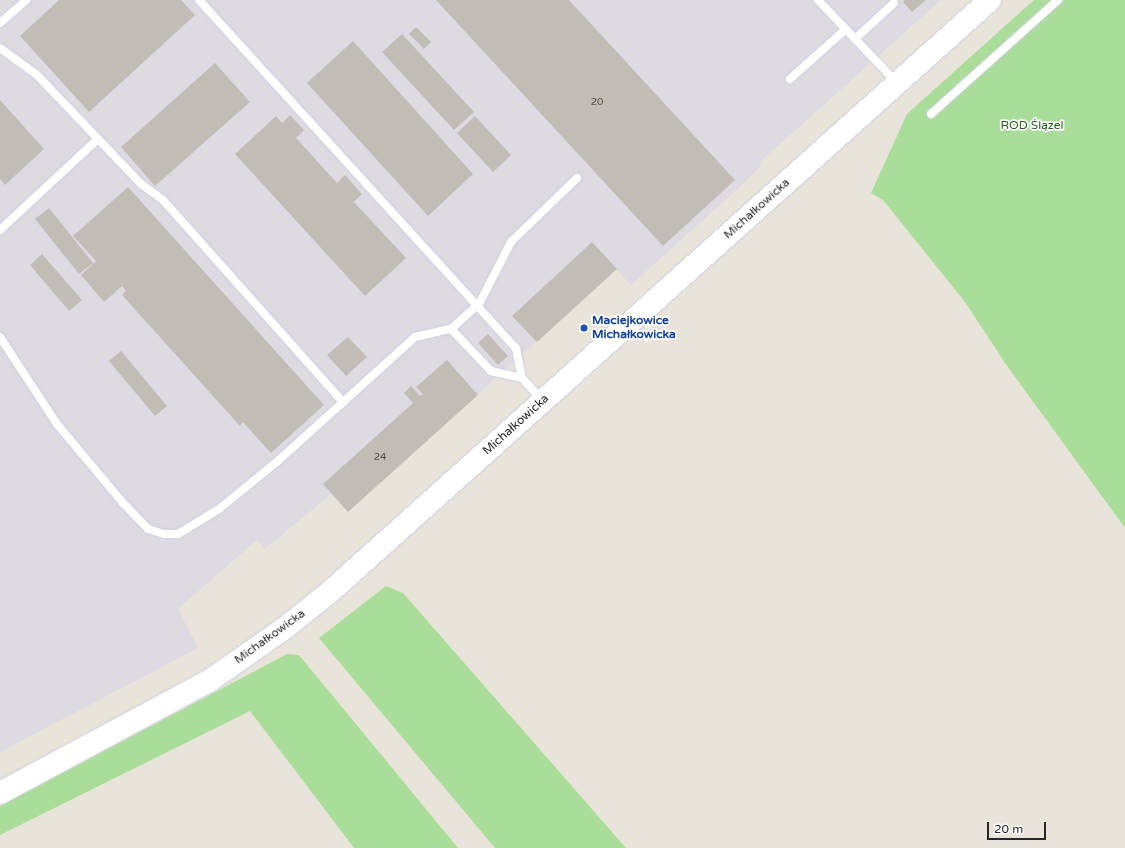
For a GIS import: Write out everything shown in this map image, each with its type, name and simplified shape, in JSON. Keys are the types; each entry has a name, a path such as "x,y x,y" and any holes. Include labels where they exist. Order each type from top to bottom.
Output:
{"street":[{"name":"Michałkowicka","path":"0,793 209,681 285,628 331,591 990,0"}],"lane":[{"path":"0,23 26,0"},
{"path":"199,0 479,304 516,348 522,378 543,401"},
{"path":"932,114 1058,0"},
{"path":"820,1 897,84"},
{"path":"855,39 894,3"},
{"path":"790,79 846,29"},
{"path":"0,48 37,75 140,184 162,200 343,402"},
{"path":"0,230 98,140"},
{"path":"0,337 57,424 118,497 148,529 164,534 178,534 220,509 343,402 414,337 451,329 479,304 511,242 577,178"},
{"path":"451,329 491,371 522,378"}],"shaded area":[{"path":"0,0 941,0 761,161 760,167 744,183 631,285 616,269 348,512 331,494 265,549 257,540 178,609 198,648 0,752"}],"green space":[{"name":"ROD Ślązel","path":"1034,0 1125,0 1125,528 1005,363 965,302 883,200 871,193 907,114"},
{"path":"386,586 403,593 626,848 495,848 319,638"},
{"path":"287,654 299,655 458,848 354,848 250,711 0,835 0,806"}],"building":[{"path":"59,0 181,0 195,15 89,112 20,36"},
{"path":"436,0 569,0 735,180 663,246"},
{"path":"905,0 926,0 912,12 903,2"},
{"path":"416,27 431,42 424,49 409,34"},
{"path":"402,34 474,112 454,130 382,52"},
{"path":"353,41 473,174 428,216 307,83"},
{"path":"215,63 250,102 155,186 121,147"},
{"path":"0,100 44,149 5,185 0,179"},
{"path":"290,115 304,130 296,138 337,183 345,175 362,194 354,202 406,258 365,296 235,154 276,116 282,123"},
{"path":"475,116 511,155 493,172 457,133"},
{"path":"128,187 324,405 271,453 243,422 240,426 122,295 126,291 122,286 104,302 81,275 96,261 73,236"},
{"path":"49,208 93,263 79,274 35,219"},
{"path":"592,242 617,269 537,342 512,316"},
{"path":"42,254 82,300 69,311 30,265"},
{"path":"488,334 508,356 498,365 478,343"},
{"path":"348,337 367,357 346,376 327,355"},
{"path":"121,351 167,406 155,416 109,361"},
{"path":"447,360 478,395 348,512 323,484 413,403 404,393 411,386 420,396 423,394 416,387"}],"place":[{"name":"Maciejkowice Michałkowicka","path":"584,328"}]}
